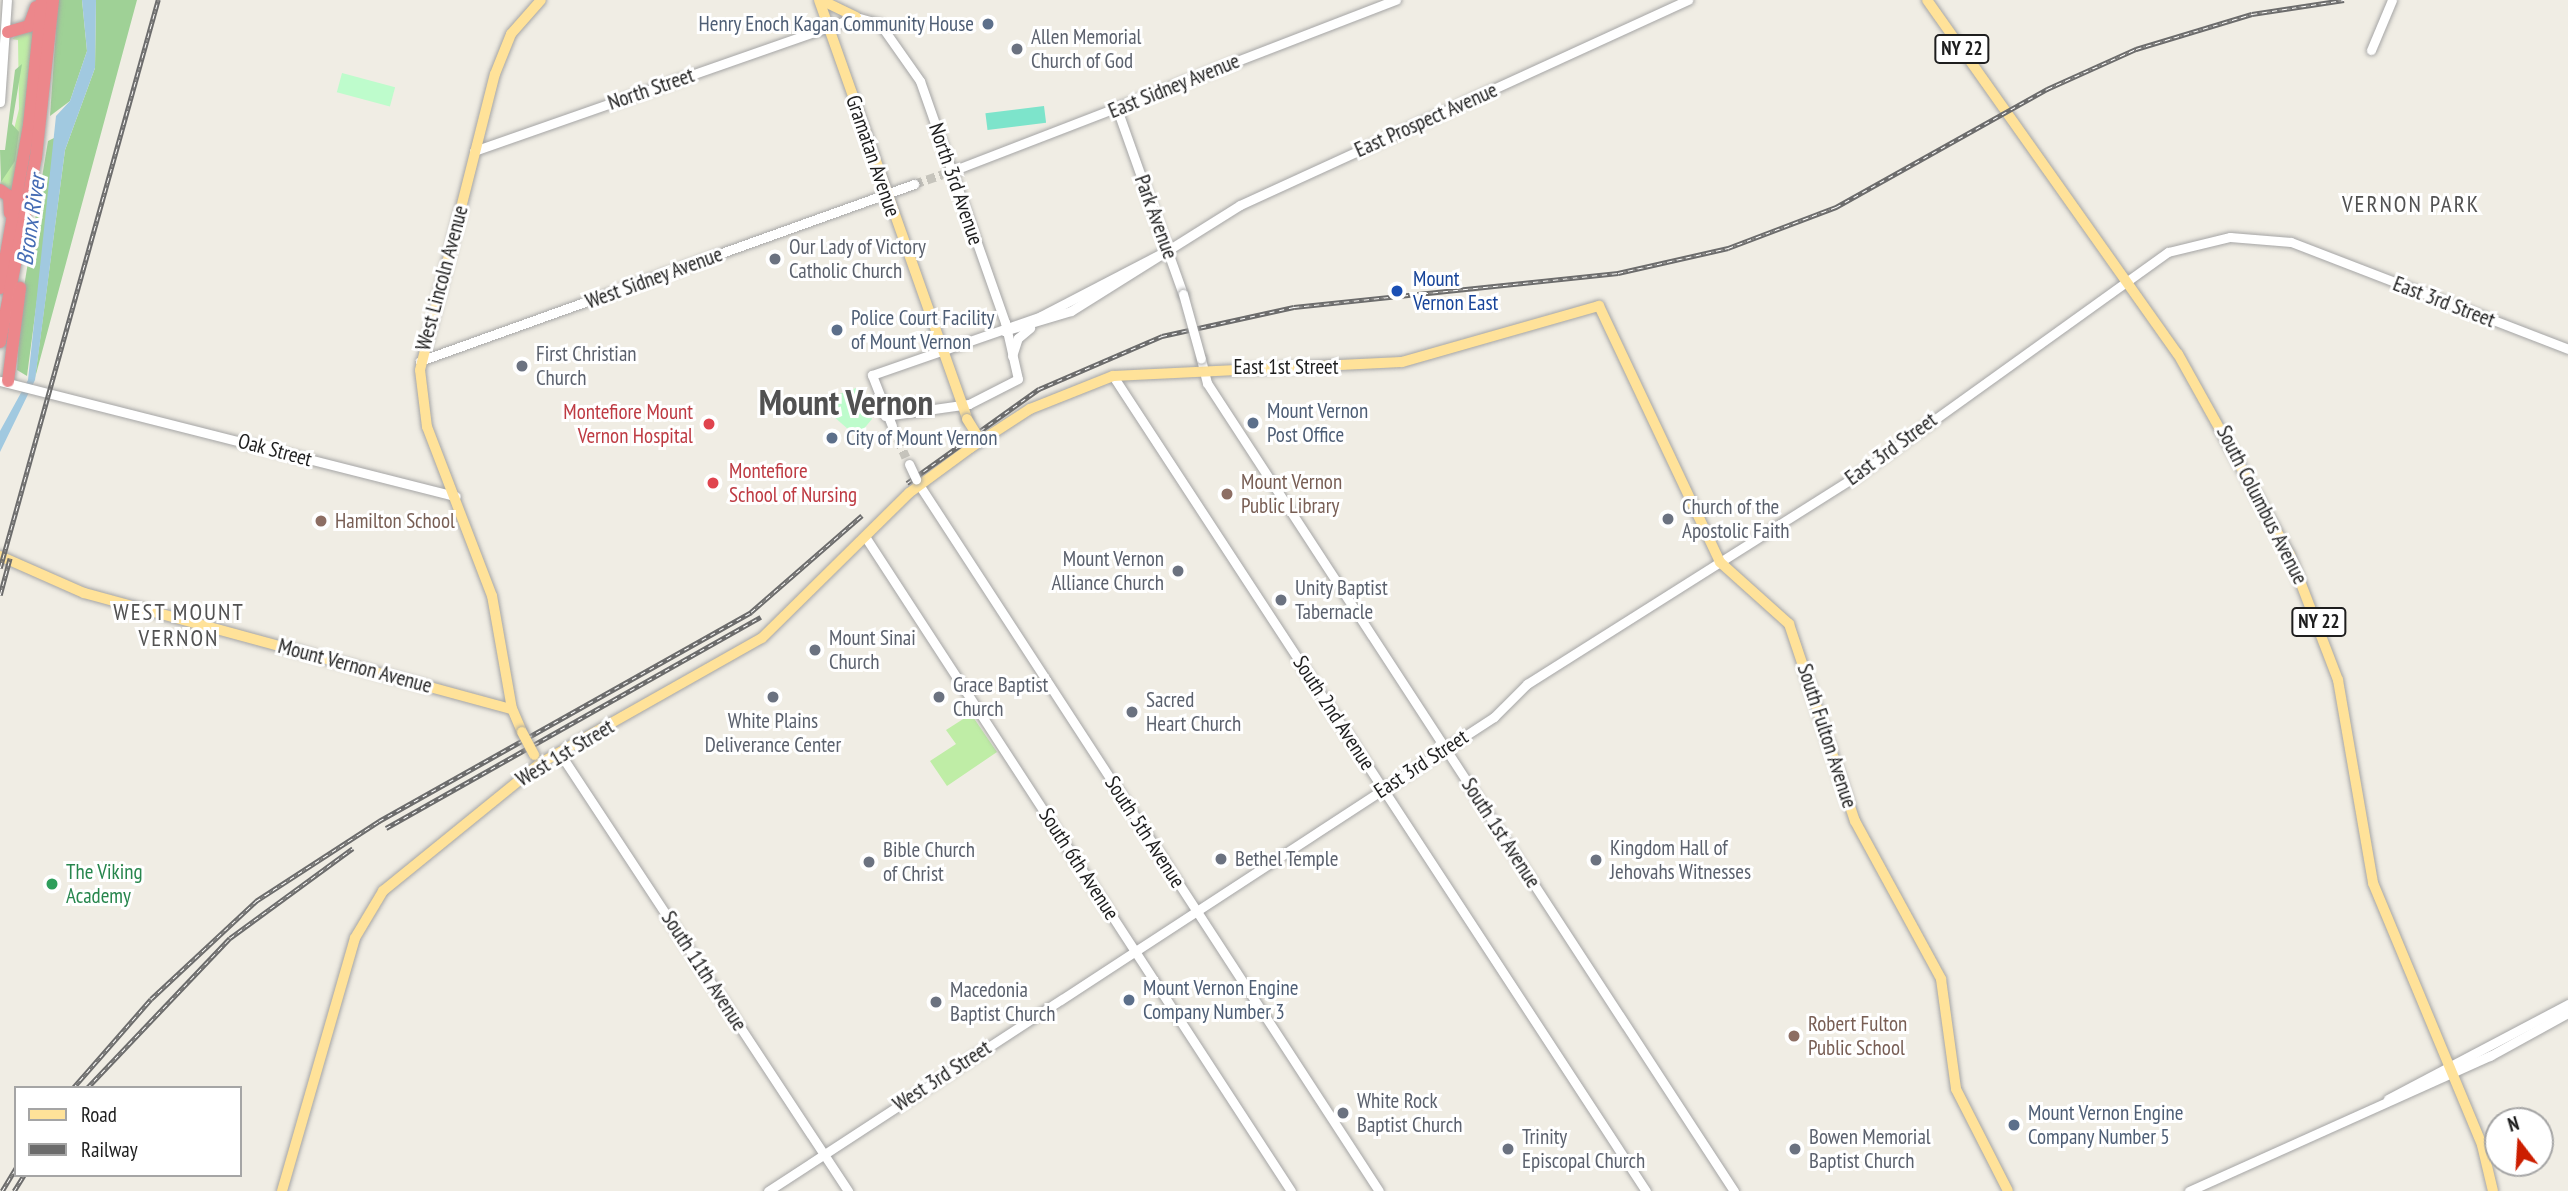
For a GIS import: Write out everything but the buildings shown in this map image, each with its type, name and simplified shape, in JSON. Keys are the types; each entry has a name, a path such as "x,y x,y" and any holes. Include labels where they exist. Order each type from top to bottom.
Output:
{"highway":[{"path":"4,32 29,26 40,0"},
{"path":"9,382 15,245 40,0"},
{"path":"0,342 53,0"},
{"path":"0,190 9,198 15,245 0,288"}],"main road":[{"name":"West Lincoln Avenue","path":"536,759 512,709 492,596 456,496 427,427 420,361 474,151 511,34 541,0"},
{"path":"820,0 856,17"},
{"name":"Gramatan Avenue","path":"820,0 958,407 975,430"},
{"name":"South Columbus Avenue","path":"1927,0 2127,278 2207,400 2317,615 2338,680 2370,876 2450,1071 2493,1191"},
{"name":"South Fulton Avenue","path":"1599,306 1720,562 1789,624 1855,821 1941,979 1958,1096 2008,1191"},
{"name":"East 1st Street","path":"975,430 1113,376 1202,363 1402,362 1599,306"},
{"name":"West 1st Street","path":"282,1191 368,911 383,891 536,759 559,752 755,643 866,538 912,471 975,430"},
{"name":"Mount Vernon Avenue","path":"0,555 84,593 512,709"}],"street":[{"path":"0,102 7,0"},
{"name":"East Sidney Avenue","path":"952,171 1396,0"},
{"name":"East Prospect Avenue","path":"885,416 872,375 1004,331 1169,249 1240,205 1688,0"},
{"path":"2371,50 2392,0"},
{"name":"North Street","path":"474,151 856,17"},
{"name":"North 3rd Avenue","path":"856,17 880,24 908,57 952,171 1018,379 958,407"},
{"name":"Park Avenue","path":"1117,109 1169,249 1202,363"},
{"path":"886,193 914,184"},
{"name":"West Sidney Avenue","path":"420,361 886,193"},
{"name":"East 3rd Street","path":"1258,871 1494,717 1527,684 1856,476 2127,278 2193,243 2270,238 2568,349"},
{"name":"East Prospect Avenue","path":"1004,331 1031,327 1148,267 1169,249"},
{"path":"1148,267 1177,273"},
{"path":"1012,358 1018,338 1031,327"},
{"name":"South 1st Avenue","path":"1202,363 1445,749 1734,1191"},
{"name":"South 2nd Avenue","path":"1113,376 1646,1191"},
{"name":"Oak Street","path":"9,382 95,401 456,496"},
{"path":"892,426 885,416 958,407"},
{"name":"South 5th Avenue","path":"912,471 1379,1191"},
{"name":"South 6th Avenue","path":"866,538 1291,1191"},
{"name":"South 11th Avenue","path":"559,752 848,1191"},
{"name":"West 3rd Street","path":"768,1191 1258,871"},
{"path":"2450,1071 2568,1004"},
{"path":"2189,1191 2450,1071 2568,1013"}],"green space":[{"path":"58,0 82,0 87,51 70,101 50,116"},
{"path":"96,0 137,0 35,378 65,150 95,68"},
{"path":"35,22 23,133 13,193 0,186 19,109 18,40 12,39"},
{"path":"22,64 12,124 19,132 15,161 1,182 0,150 5,150 15,70"},
{"path":"342,73 395,87 390,107 337,92"},
{"path":"1044,106 1046,123 988,130 985,113"},
{"path":"54,138 54,171 27,376 17,370 21,305 48,141"},
{"path":"859,387 872,419 857,437 817,402"},
{"path":"971,714 997,752 947,786 930,761 956,744 946,730"}],"water":[{"path":"82,0 96,0 95,68 65,150 35,380 0,452 0,431 28,380 56,116 70,101 87,51"}],"tunnel":[{"path":"914,184 952,171"},
{"path":"892,426 906,457"}],"railway":[{"path":"0,568 158,0"},
{"path":"907,483 1039,389 1162,336 1294,307 1618,273 1728,248 1836,207 2047,89 2136,49 2252,14 2344,0"},
{"path":"75,1086 151,999 256,901 379,821 751,612 862,515"},
{"path":"0,595 10,558"},
{"path":"386,828 761,617"},
{"path":"89,1086 230,938 353,848"},
{"path":"2,1191 14,1171"},
{"path":"14,1191 23,1177"}],"place":[{"name":"Henry Enoch Kagan Community House","path":"988,24"},
{"name":"Allen Memorial Church of God","path":"1017,49"},
{"name":"Our Lady of Victory Catholic Church","path":"775,259"},
{"name":"Mount Vernon East","path":"1397,291"},
{"name":"Police Court Facility of Mount Vernon","path":"837,330"},
{"name":"First Christian Church","path":"522,366"},
{"name":"Mount Vernon Post Office","path":"1253,423"},
{"name":"Montefiore Mount Vernon Hospital","path":"709,424"},
{"name":"City of Mount Vernon","path":"832,438"},
{"name":"Montefiore School of Nursing","path":"713,483"},
{"name":"Mount Vernon Public Library","path":"1227,494"},
{"name":"Church of the Apostolic Faith","path":"1668,519"},
{"name":"Hamilton School","path":"321,521"},
{"name":"Mount Vernon Alliance Church","path":"1178,571"},
{"name":"Unity Baptist Tabernacle","path":"1281,600"},
{"name":"Mount Sinai Church","path":"815,650"},
{"name":"White Plains Deliverance Center","path":"773,697"},
{"name":"Grace Baptist Church","path":"939,697"},
{"name":"Sacred Heart Church","path":"1132,712"},
{"name":"Bethel Temple","path":"1221,859"},
{"name":"Kingdom Hall of Jehovahs Witnesses","path":"1596,860"},
{"name":"Bible Church of Christ","path":"869,862"},
{"name":"The Viking Academy","path":"52,884"},
{"name":"Mount Vernon Engine Company Number 3","path":"1129,1000"},
{"name":"Macedonia Baptist Church","path":"936,1002"},
{"name":"Robert Fulton Public School","path":"1794,1036"},
{"name":"White Rock Baptist Church","path":"1343,1113"},
{"name":"Mount Vernon Engine Company Number 5","path":"2014,1125"},
{"name":"Trinity Episcopal Church","path":"1508,1149"},
{"name":"Bowen Memorial Baptist Church","path":"1795,1149"}],"district":[{"name":"VERNON PARK","path":"2411,204"},
{"name":"Mount Vernon","path":"846,402"},
{"name":"WEST MOUNT VERNON","path":"179,625"}],"water label":[{"name":"Bronx River","path":"31,220"}]}
